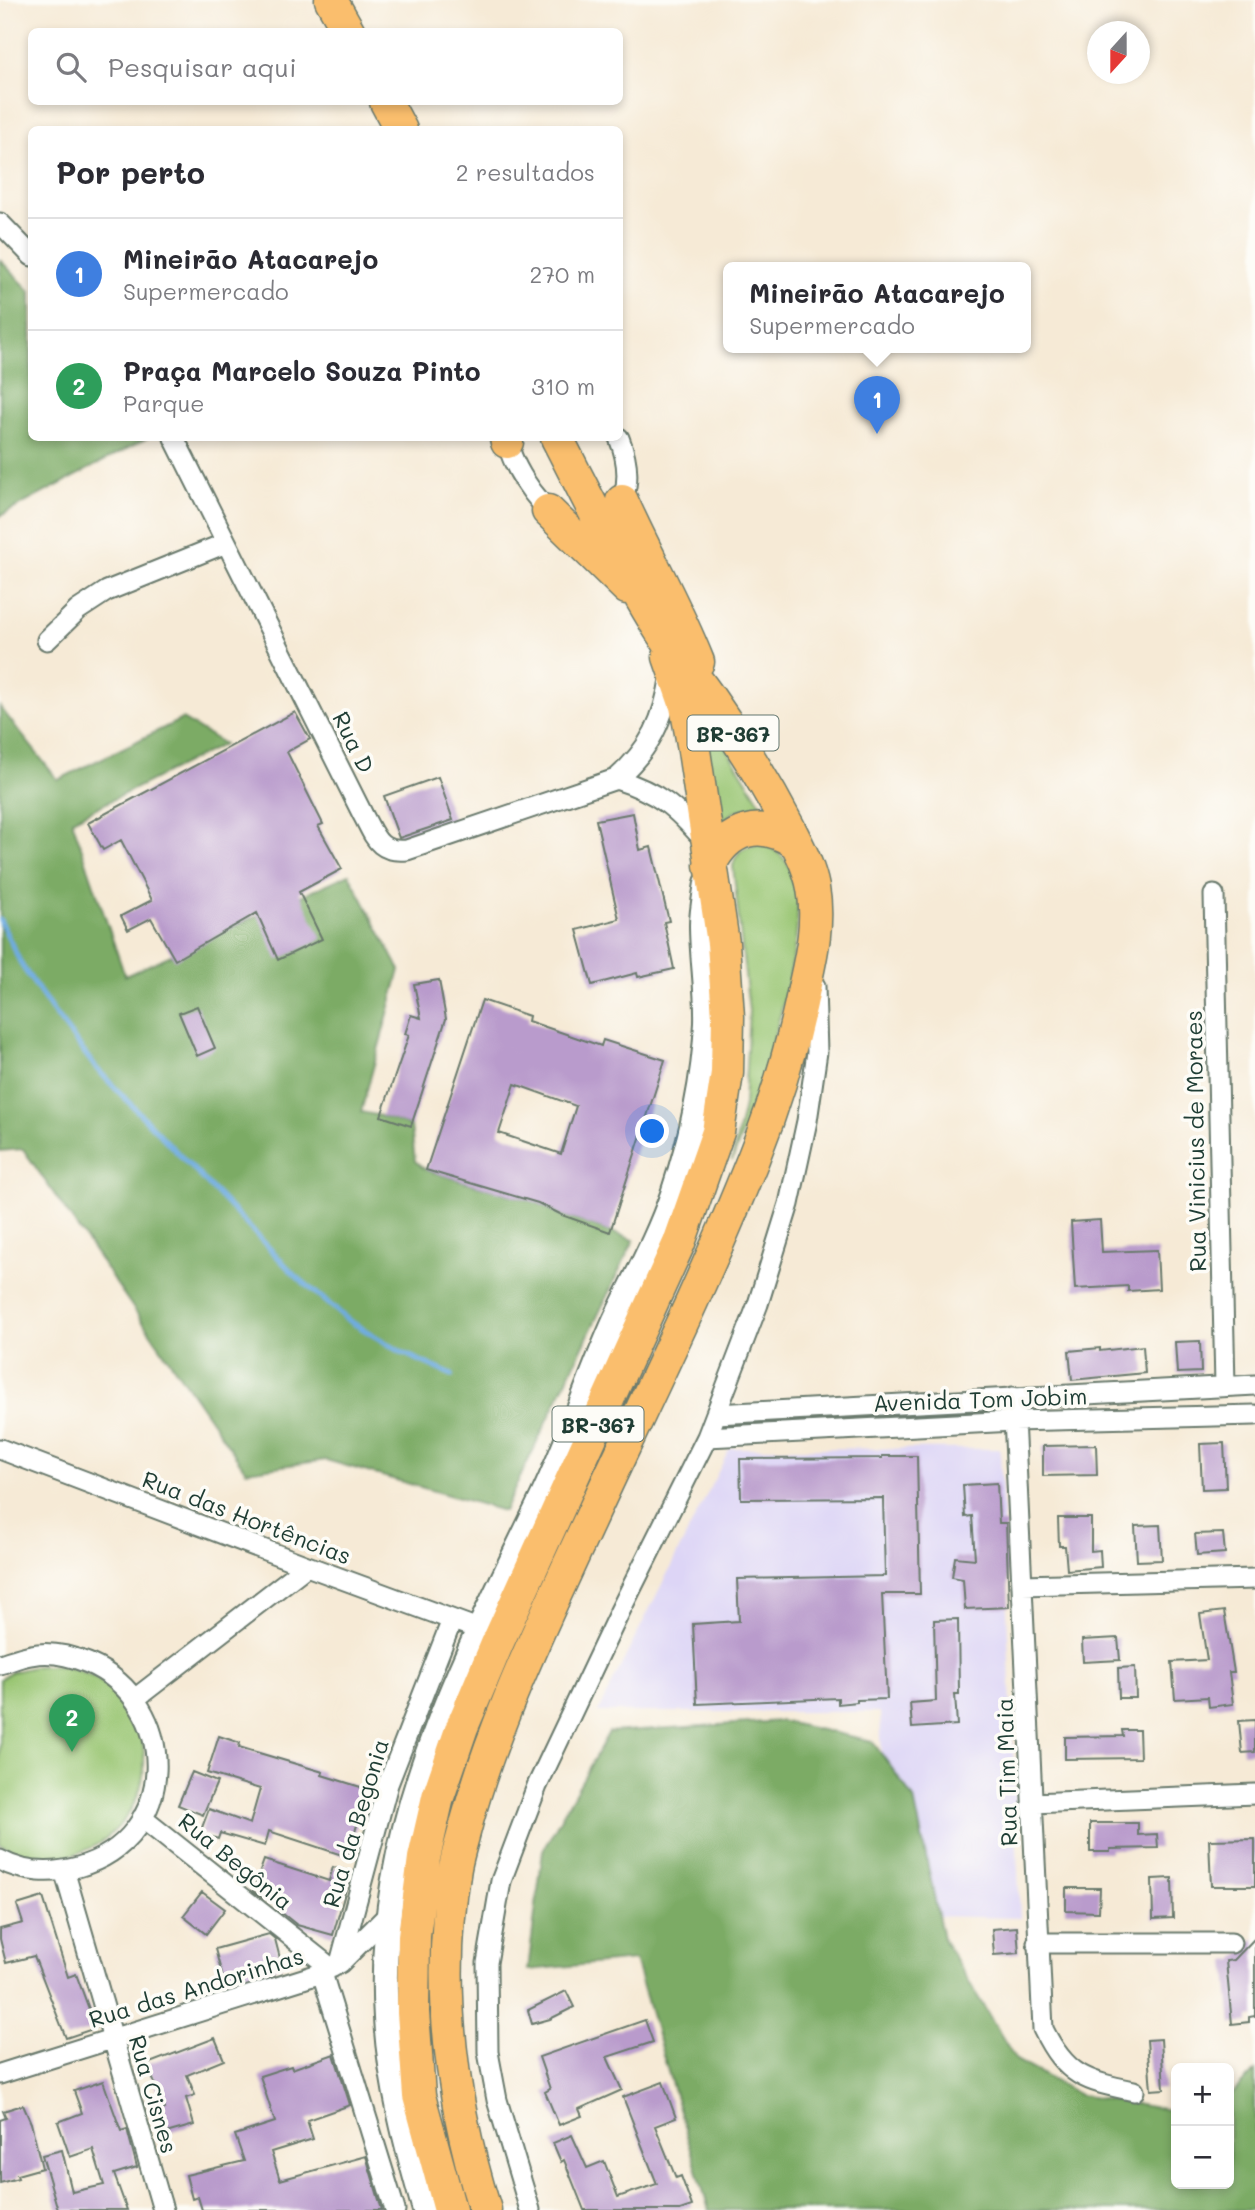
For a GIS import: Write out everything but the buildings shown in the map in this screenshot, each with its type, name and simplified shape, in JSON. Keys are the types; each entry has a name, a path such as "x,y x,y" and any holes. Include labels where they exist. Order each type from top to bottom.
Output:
{"main road":[{"path":"331,0 347,28"},
{"path":"388,105 399,126"},
{"name":"BR-367","path":"450,2210 419,2096 413,2012 414,1936 424,1858 438,1797 463,1727 557,1509 679,1243 718,1132 727,1073 728,1017 723,943 685,706 673,667 611,511 559,441"},
{"path":"548,511 652,616"},
{"path":"611,511 640,541 688,635 715,705"},
{"name":"BR-367","path":"485,2210 458,2108 445,1995 446,1953 456,1866 479,1779 515,1684 606,1483 700,1288 765,1129 797,1023 814,943 814,893 807,867 796,843 773,798 715,705 652,616"},
{"path":"708,854 716,852 739,833 754,829 784,834 796,843"},
{"path":"561,1455 629,1356"}],"street":[{"path":"0,223 28,252"},
{"name":"Rua D","path":"175,441 363,815 376,840 384,848 407,850 616,779 636,762 651,741 662,717 673,667"},
{"path":"508,441 520,472 548,511 574,521 589,523 611,511 627,482 626,461 620,441"},
{"path":"47,640 78,610 107,591 226,543"},
{"path":"425,2210 411,2162 392,2066 386,2019 388,1915 399,1846 410,1800 427,1751 478,1629 561,1455 614,1324 657,1236 688,1145 700,1084 707,1022 702,921 708,854 668,802 643,788 616,779"},
{"name":"Rua Vinicius de Moraes","path":"1210,1416 1217,1387 1214,895"},
{"path":"530,2210 497,2100 488,2052 487,1963 501,1881 537,1786 707,1437 758,1304 789,1204 807,1121 817,1052 814,943"},
{"name":"Avenida Tom Jobim","path":"716,1414 1255,1385"},
{"name":"Rua Tim Maia","path":"1013,1397 1043,2029 1055,2053 1083,2077 1134,2091"},
{"name":"Avenida Tom Jobim","path":"707,1437 1014,1421 1255,1415"},
{"name":"Rua das Hortências","path":"0,1449 478,1629"},
{"path":"135,1698 307,1566"},
{"path":"1022,1585 1255,1580"},
{"name":"Rua da Begonia","path":"331,1968 387,1784 453,1620"},
{"path":"0,1664 33,1654 72,1656 107,1671 135,1698 146,1716 154,1736 157,1757 153,1788 142,1818 127,1837 109,1853 88,1864 45,1872 25,1869 0,1860"},
{"path":"1032,1803 1255,1794"},
{"name":"Rua Begônia","path":"142,1818 331,1968"},
{"path":"0,1877 25,1869"},
{"name":"Rua Cisnes","path":"64,1870 163,2210"},
{"name":"Rua das Andorinhas","path":"0,2074 331,1968 388,1915"},
{"path":"1037,1943 1231,1943"},
{"path":"331,1968 396,2210"}],"shaded area":[{"path":"730,1448 1000,1449 1020,1918 888,1915 880,1712 598,1712"}],"green space":[{"path":"0,260 28,289 28,441 141,441 0,516"},
{"path":"0,707 58,780 182,719 224,744 72,820 125,976 349,874 400,970 361,1112 411,1126 415,1161 426,1170 538,1203 562,1215 634,1240 504,1511 326,1460 246,1471 23,1149 0,1151"},
{"path":"703,711 765,810 738,810 717,828"},
{"path":"761,843 777,852 789,866 797,893 797,928 781,1013 732,1161 744,1105 749,1011 733,866 742,849"},
{"path":"38,1666 61,1666 81,1671 111,1689 123,1702 139,1731 144,1760 140,1790 127,1816 107,1837 82,1852 52,1858 19,1853 0,1844 0,1679 11,1672"},
{"path":"780,1721 872,1741 914,1799 943,1939 1016,2060 1080,2095 1171,2110 1171,2189 1234,2189 1234,2092 1255,2071 1255,2210 709,2210 635,1960 528,1970 543,1850 609,1732"}],"waterway":[{"path":"0,920 22,966 96,1068 296,1276 348,1320 403,1353 452,1375"}],"place":[{"name":"Mineirão Atacarejo","path":"877,434"},
{"name":"Praça Marcelo Souza Pinto","path":"72,1752"}]}
